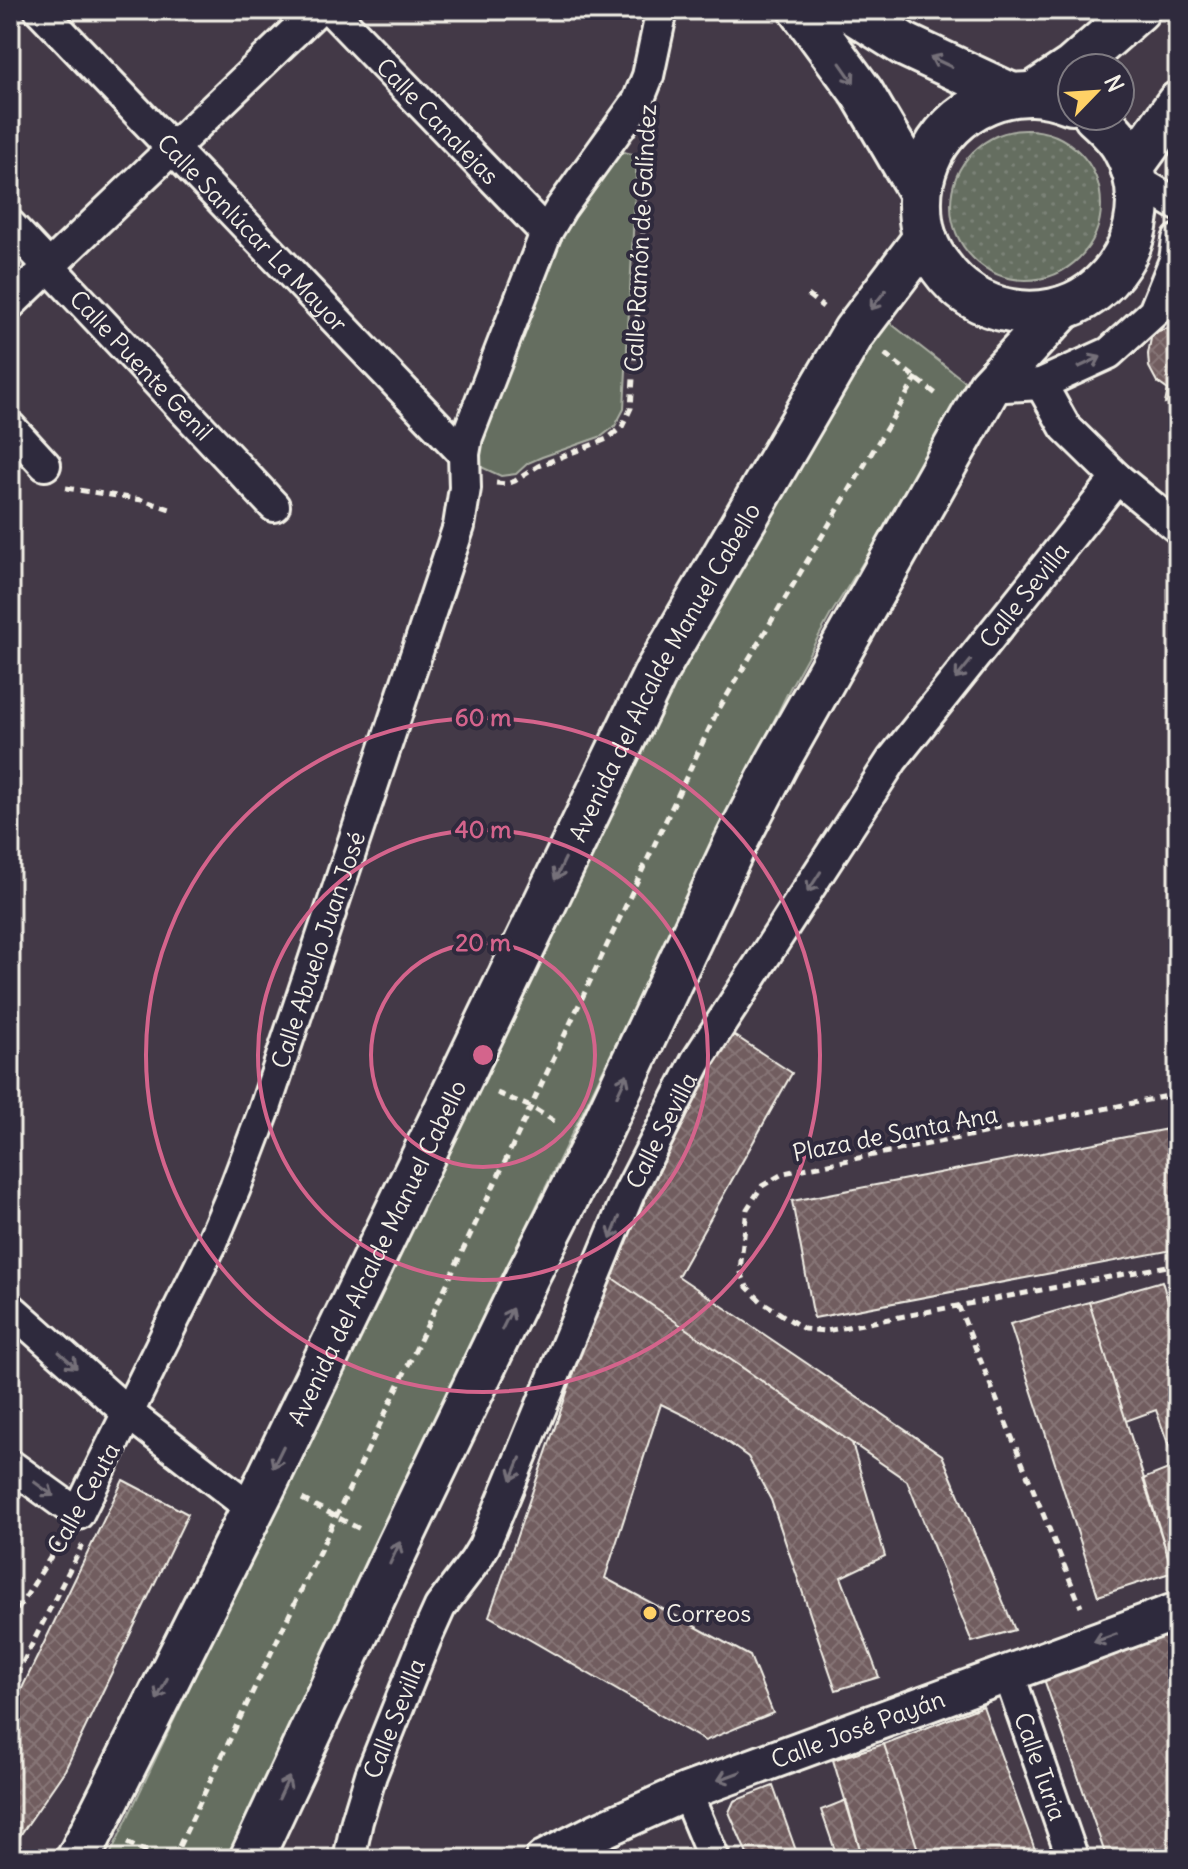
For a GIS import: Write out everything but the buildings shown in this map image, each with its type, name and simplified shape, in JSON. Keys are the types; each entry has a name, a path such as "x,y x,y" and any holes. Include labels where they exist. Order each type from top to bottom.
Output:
{"main road":[{"path":"801,10 862,93 920,192"},
{"path":"849,10 905,45 1039,97"},
{"path":"1112,132 1123,147 1134,173 1139,203 1129,248 1118,268 1102,285 1063,308 1021,313 980,301 962,290 947,275 934,258 920,216 923,172 942,136 973,108 992,100 1039,97 1138,10"},
{"path":"1134,173 1178,103"},
{"name":"Avenida del Alcalde Manuel Cabello","path":"78,1859 252,1509 656,672 854,332 925,238"},
{"path":"251,1859 528,1275 594,1145 735,844 777,763 989,387 1063,308"}],"street":[{"name":"Calle Sanlúcar La Mayor","path":"40,10 465,463"},
{"path":"10,304 317,10"},
{"name":"Calle Canalejas","path":"331,10 546,233"},
{"name":"Calle Ramón de Galíndez","path":"465,463 471,424 546,233 638,101 648,76 662,10"},
{"path":"1134,173 1178,205"},
{"name":"Calle Puente Genil","path":"10,225 274,506"},
{"path":"989,387 1041,384 1109,353 1154,312 1175,260 1178,240"},
{"path":"1041,384 1065,427 1117,478 1178,528"},
{"path":"10,427 45,465"},
{"name":"Calle Abuelo Juan José","path":"128,1413 213,1240 263,1114 459,526 465,463"},
{"name":"Calle Sevilla","path":"349,1859 371,1775 426,1638 440,1607 484,1546 629,1193 696,1062 892,760 1117,478"},
{"path":"10,1308 128,1413 252,1509"},
{"name":"Calle Ceuta","path":"78,1514 128,1413"},
{"path":"10,1465 78,1514"},
{"name":"Calle José Payán","path":"544,1859 686,1792 1178,1611"},
{"name":"Calle Turia","path":"1008,1672 1073,1859"},
{"path":"686,1792 714,1859"}],"path":[{"name":"Calle Ramón de Galíndez","path":"465,463 499,484 507,484 538,466 607,439 628,418 648,136"},
{"path":"173,1859 716,714 917,377"},
{"path":"45,465 53,481 72,490 142,500 170,509"},
{"path":"459,1078 531,1107 594,1145"},
{"name":"Plaza de Santa Ana","path":"1178,1094 784,1173 762,1186 747,1209 740,1270 747,1287 761,1301 804,1329 826,1331 1178,1264"},
{"path":"958,1305 1095,1642"},
{"path":"10,1688 85,1538 78,1514"},
{"name":"Calle Ceuta","path":"10,1622 78,1514"}],"green space":[{"path":"1026,130 1055,136 1079,152 1095,176 1101,205 1095,234 1079,258 1055,274 1026,280 997,274 973,258 957,234 951,205 957,176 973,152 997,136"},
{"path":"615,150 637,155 624,409 615,426 602,436 528,463 516,474 501,476 479,466 474,440 551,241"},
{"path":"885,319 972,387 831,614 790,688 538,1203 229,1859 108,1859 606,810 653,718"}],"place":[{"name":"Correos","path":"650,1613"}]}
